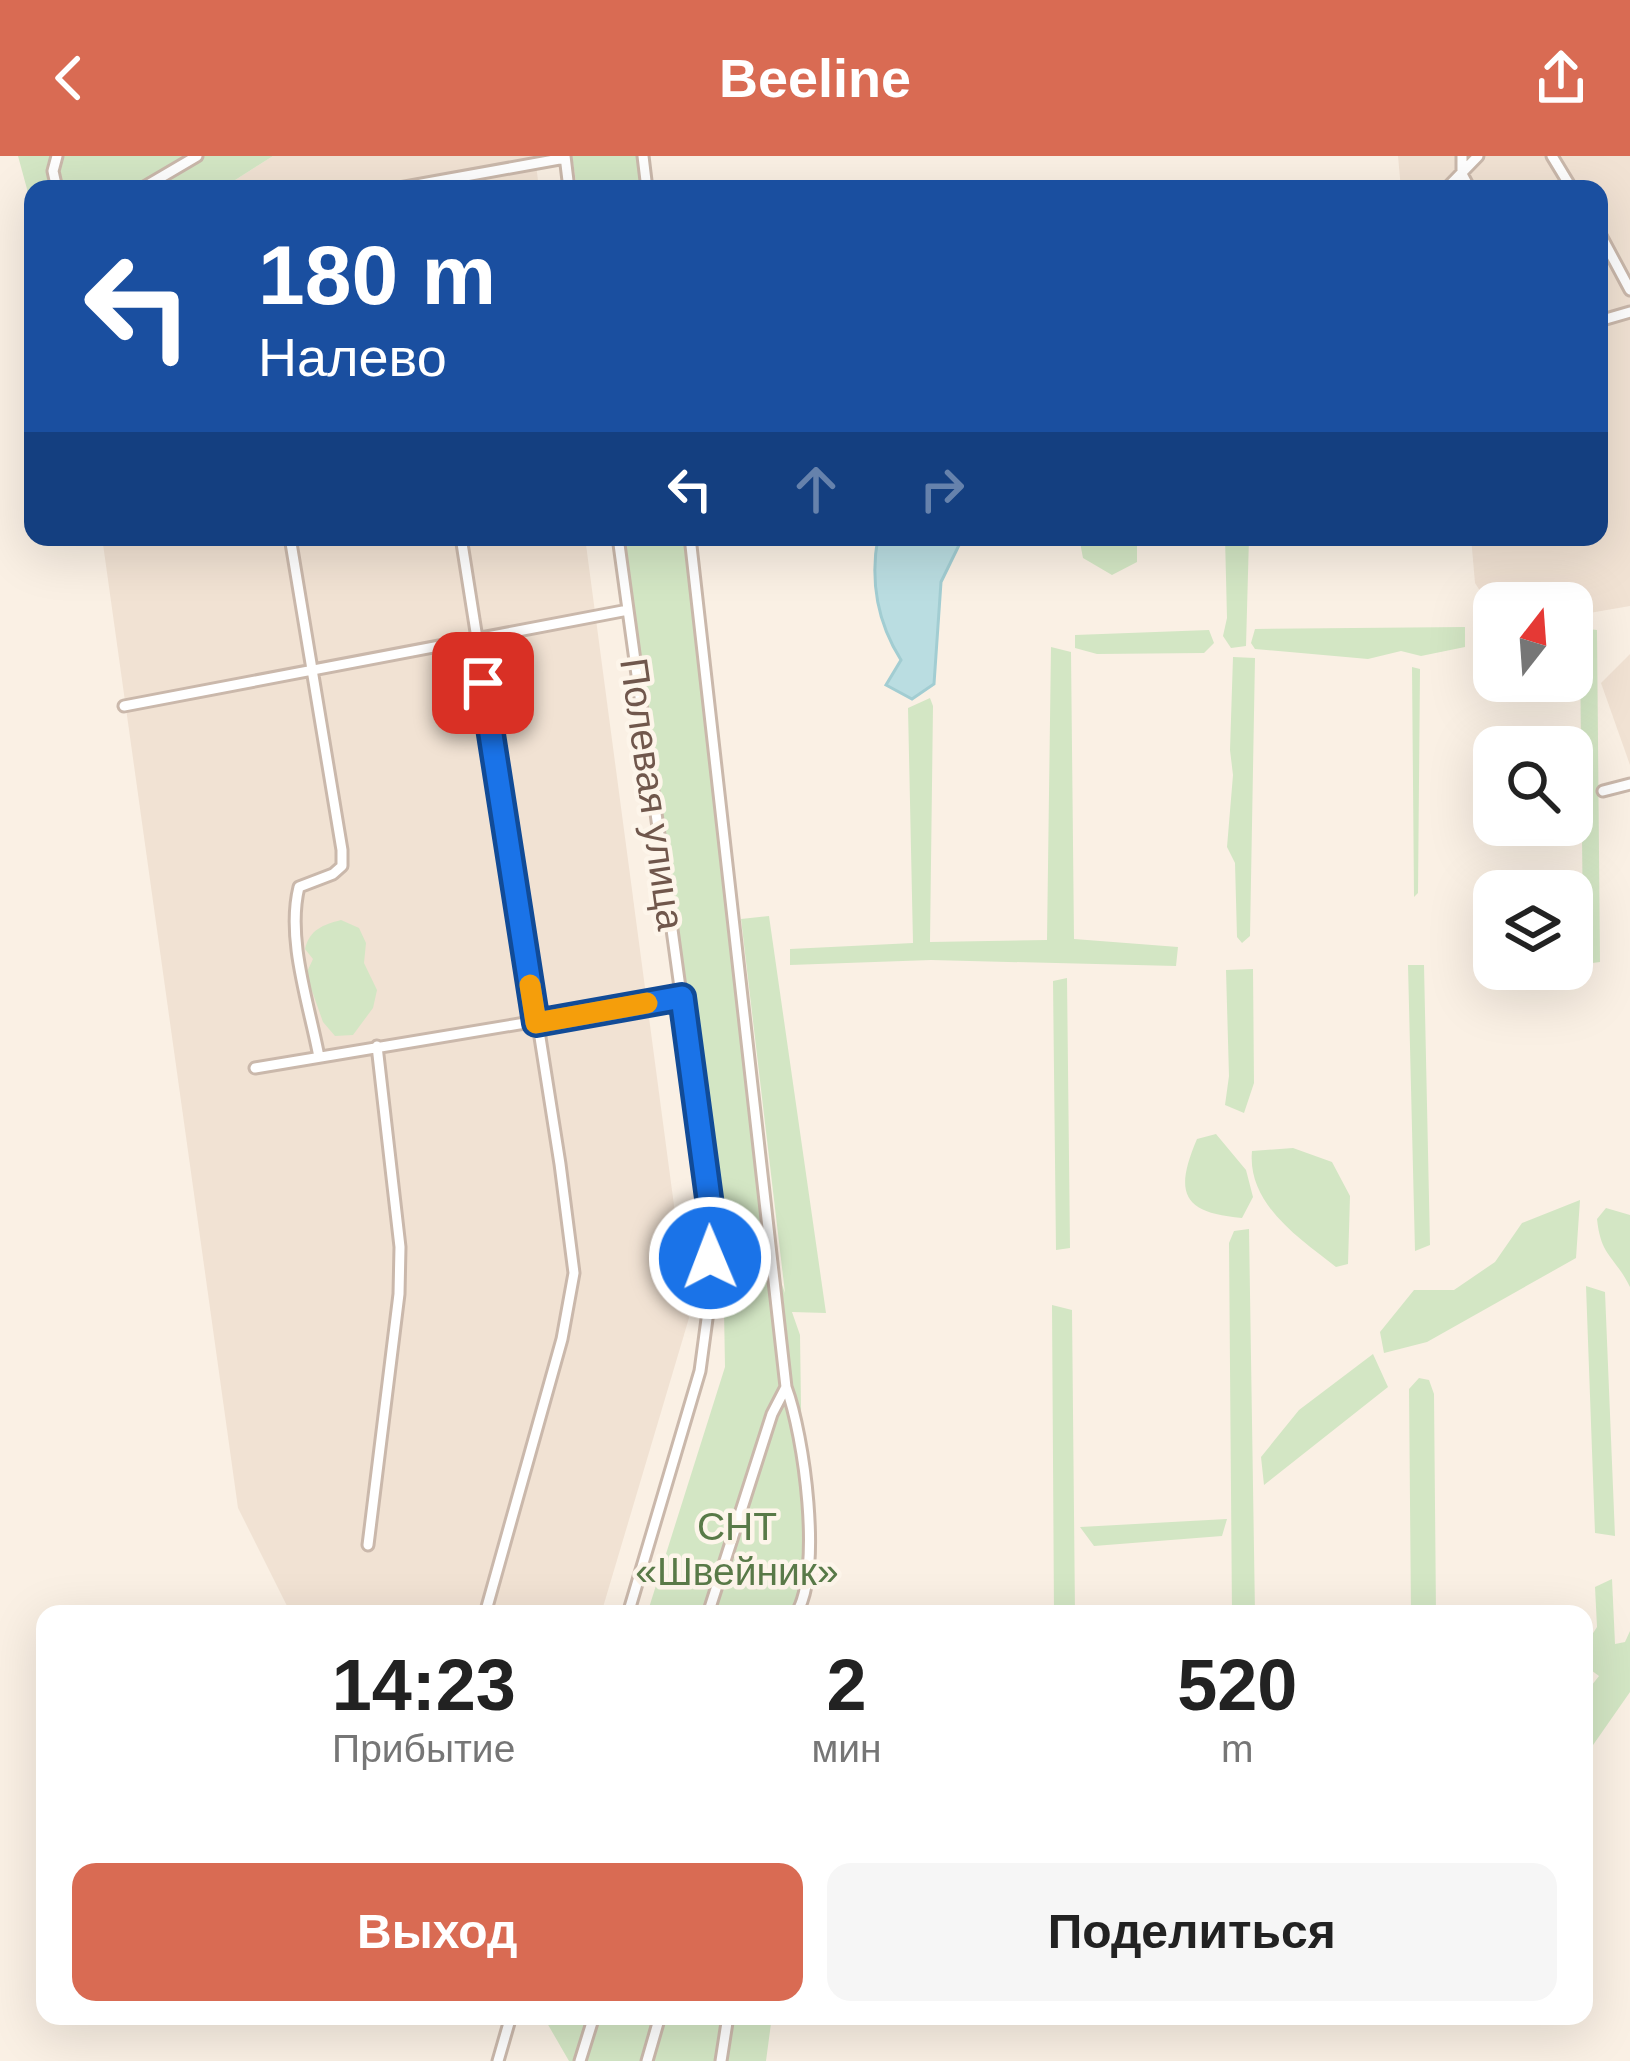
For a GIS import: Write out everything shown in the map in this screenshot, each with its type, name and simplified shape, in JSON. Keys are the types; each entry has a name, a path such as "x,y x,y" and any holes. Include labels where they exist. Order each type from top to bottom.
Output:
{"street":[{"path":"156,180 197,156"},
{"path":"1462,156 1465,180"},
{"path":"1456,180 1478,156"},
{"path":"443,180 565,157"},
{"path":"1608,249 1630,290"},
{"path":"292,546 342,850 342,866 299,886 297,894 296,929 319,1057"},
{"path":"461,546 574,1273 562,1339 488,1605"},
{"name":"Полевая улица","path":"619,546 711,1213 709,1304 700,1371 631,1605"},
{"path":"691,546 786,1387 794,1409 807,1494 808,1590 800,1605"},
{"path":"124,706 628,610"},
{"path":"1603,791 1630,784"},
{"path":"255,1068 682,997"},
{"path":"368,1545 399,1294 400,1247 377,1046"},
{"path":"711,1605 772,1414 786,1387"},
{"path":"498,2061 509,2025"},
{"path":"580,2061 592,2025"},
{"path":"646,2061 657,2025"},
{"path":"721,2061 727,2025"}],"shaded area":[{"path":"273,156 535,156 538,180 235,180"},
{"path":"1398,156 1630,156 1630,606 1593,612 1593,582 1475,582 1472,546 1608,546 1608,180 1400,180"},
{"path":"103,546 586,546 689,1318 604,1605 286,1605 238,1508"},
{"path":"1630,654 1630,765 1601,683"}],"green space":[{"path":"18,156 273,156 235,180 25,180"},
{"path":"572,156 645,156 648,180 576,180"},
{"name":"СНТ «Швейник»","path":"625,546 690,546 774,1263 785,1293 741,919 769,916 826,1313 792,1312 800,1335 804,1605 650,1605 725,1367 723,1252"},
{"path":"1081,546 1137,546 1137,562 1112,575 1083,558"},
{"path":"1225,546 1249,546 1246,646 1231,648 1223,636"},
{"path":"1465,627 1465,647 1421,656 1401,651 1368,659 1255,649 1251,643 1255,629"},
{"path":"1209,630 1214,643 1204,653 1097,654 1075,648 1075,635"},
{"path":"1593,630 1597,630 1600,962 1593,963 1593,870 1582,870 1582,846 1593,846 1593,726 1581,726 1581,702 1593,702"},
{"path":"1051,647 1071,652 1074,939 1178,947 1176,966 931,960 790,965 790,949 913,943 908,708 930,698 930,942 1047,940"},
{"path":"1233,657 1255,658 1250,936 1242,943 1237,937 1235,863 1227,847 1233,775"},
{"path":"1412,667 1420,669 1418,893 1414,897"},
{"path":"341,920 359,928 366,943 364,963 377,990 373,1008 353,1035 335,1036 323,1022 306,974 313,959 305,949 318,929"},
{"path":"1408,965 1424,965 1430,1245 1415,1251"},
{"path":"1253,969 1254,1083 1244,1113 1225,1105 1229,1076 1226,970"},
{"path":"1067,978 1070,1248 1056,1250 1053,981"},
{"path":"1216,1134 1246,1170 1253,1197 1242,1218 1206,1211 1188,1197 1186,1173 1197,1139"},
{"path":"1293,1148 1332,1162 1350,1196 1348,1264 1336,1267 1307,1244 1278,1218 1258,1187 1252,1151"},
{"path":"1580,1200 1576,1258 1427,1342 1384,1353 1380,1332 1414,1290 1454,1290 1495,1262 1522,1223"},
{"path":"1606,1208 1630,1215 1630,1287 1602,1241 1597,1219"},
{"path":"1249,1229 1255,1605 1232,1605 1229,1243 1234,1231"},
{"path":"1586,1286 1605,1292 1615,1536 1595,1533"},
{"path":"1052,1305 1072,1310 1075,1605 1054,1605"},
{"path":"1373,1354 1388,1387 1264,1485 1261,1457 1299,1410"},
{"path":"1419,1378 1429,1380 1434,1394 1436,1605 1411,1605 1409,1389"},
{"path":"1227,1519 1222,1536 1094,1546 1080,1527"},
{"path":"1612,1579 1615,1644 1625,1642 1630,1631 1630,1692 1593,1745 1593,1684 1599,1676 1593,1672 1595,1587"},
{"path":"548,2025 771,2025 766,2061 569,2061"}],"water":[{"path":"877,546 959,546 941,582 934,684 912,699 886,685 901,660 886,631 875,569"}],"slow traffic":[{"path":"530,985 536,1023 647,1003"}],"route":[{"path":"483,683 536,1023 682,997 711,1213 710,1258"}]}
